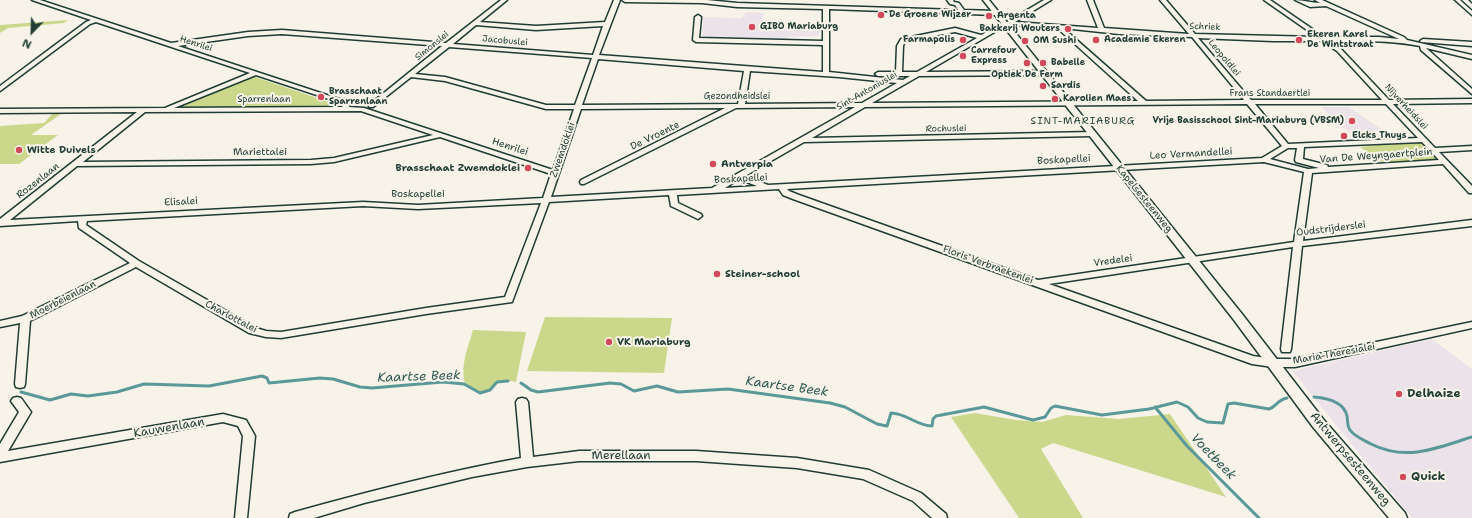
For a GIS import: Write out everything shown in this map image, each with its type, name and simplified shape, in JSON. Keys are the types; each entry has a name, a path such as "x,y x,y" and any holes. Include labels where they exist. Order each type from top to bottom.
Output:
{"main road":[{"name":"Kapelsesteenweg","path":"986,0 1300,399"},
{"name":"Antwerpsesteenweg","path":"1300,399 1338,447 1400,518"}],"street":[{"name":"Henrilei","path":"35,0 343,102 347,104 345,109"},
{"name":"Simonslei","path":"369,108 504,0"},
{"name":"Zwemdoklei","path":"509,300 546,200 616,0"},
{"path":"626,0 704,0 737,5 995,13"},
{"path":"950,0 952,3 957,4 962,12"},
{"path":"1006,24 1048,0"},
{"path":"1090,0 1102,30"},
{"name":"Leopoldlei","path":"1163,0 1286,146"},
{"name":"Nijverheidslei","path":"1267,0 1339,50 1472,191"},
{"path":"1298,0 1310,5 1326,4"},
{"path":"1318,0 1402,38 1405,41"},
{"path":"1465,0 1472,6"},
{"path":"826,8 826,74"},
{"path":"698,17 696,40 826,43"},
{"path":"0,88 88,23 96,20"},
{"path":"476,23 536,28 607,24"},
{"name":"Schriek","path":"1006,24 1058,26 1119,32 1324,39 1379,39 1405,41 1472,57"},
{"name":"Sint-Antoniuslei","path":"712,191 1006,24"},
{"path":"1058,26 1145,104"},
{"path":"899,73 900,46 903,40 955,30 981,37"},
{"name":"Jacobuslei","path":"170,45 248,34 276,32 839,75 904,82"},
{"name":"Schriek","path":"1423,46 1422,41 1472,44"},
{"path":"1423,46 1472,63"},
{"path":"1423,46 1472,92"},
{"path":"737,106 747,69"},
{"name":"Jacobuslei","path":"839,75 1044,72"},
{"name":"Sparrenlaan","path":"162,110 256,73"},
{"name":"Gezondheidslei","path":"411,75 445,79 537,105 579,107 1068,104"},
{"name":"Frans Standaertlei","path":"1068,104 1472,101"},
{"name":"De Vroente","path":"584,182 737,106"},
{"name":"Henrilei","path":"369,108 441,135 555,173"},
{"name":"Sparrenlaan","path":"0,111 369,108"},
{"name":"Rozenlaan","path":"1,222 144,110"},
{"name":"Rochuslei","path":"801,140 1092,134"},
{"name":"Mariettalei","path":"76,164 311,162 334,160 441,135"},
{"name":"Van De Weyngaertplein","path":"1286,146 1424,140"},
{"name":"Leo Vermandellei","path":"1264,160 1286,146"},
{"path":"1301,146 1299,160 1332,169"},
{"path":"1433,150 1472,148"},
{"name":"Leo Vermandellei","path":"1119,168 1264,160 1308,171"},
{"name":"Van De Weyngaertplein","path":"1308,171 1445,162"},
{"name":"Boskapellei","path":"363,204 418,207 1119,168"},
{"path":"1286,349 1308,171"},
{"path":"738,176 769,188"},
{"name":"Floris Verbraekenlei","path":"781,187 786,192 796,197 1197,340"},
{"path":"673,193 674,204 698,216"},
{"name":"Elisalei","path":"1,222 363,204"},
{"name":"Charlottalei","path":"83,219 82,226 136,263 253,331 266,334 281,335 426,311 479,304 498,299 509,300"},
{"name":"Oudstrijderslei","path":"1192,260 1298,244 1472,223"},
{"name":"Vredelei","path":"1037,283 1192,260"},
{"name":"Moerbeienlaan","path":"20,384 25,319 136,263"},
{"name":"Charlottalei","path":"498,299 514,287"},
{"path":"0,324 25,319"},
{"name":"Maria-Theresialei","path":"1197,340 1252,360 1273,363 1295,362 1472,325"},
{"path":"0,455 25,412 17,401"},
{"path":"522,402 528,462"},
{"name":"Kauwenlaan","path":"0,455 223,418 242,423 249,436 241,518"},
{"name":"Merellaan","path":"295,518 364,498 472,472 528,462 579,456 696,456 797,463 865,474 917,497 940,518"}],"shaded area":[{"name":"GIBO Mariaburg","path":"746,12 764,13 762,20 780,21 782,25 820,29 819,36 787,37 787,41 702,39 703,17 742,18"},
{"name":"Vrije Basisschool Sint-Mariaburg (VBSM)","path":"1321,107 1349,107 1394,136 1358,138 1330,118 1333,117"},
{"path":"1432,339 1472,369 1472,518 1412,518 1292,371"}],"green space":[{"path":"68,20 64,23 8,28 0,33 0,25"},
{"path":"252,76 335,104 330,107 174,108"},
{"name":"Witte Duivels","path":"52,114 61,114 31,135 58,135 19,164 0,164 0,126 44,123"},
{"path":"1421,142 1438,160 1382,162 1360,147"},
{"path":"545,317 672,318 664,373 527,371"},
{"path":"473,330 526,332 516,382 500,381 487,391 480,393 465,384 463,370 464,363"},
{"path":"975,413 1016,420 1042,422 1066,415 1119,419 1170,414 1226,497 1053,443 1041,449 1083,518 1019,518 951,417"}],"waterway":[{"name":"Kaartse Beek","path":"21,392 50,400 71,394 88,396 117,392 144,384 209,386 262,376 267,378 269,383 320,378 333,379 360,387 372,388 443,382 464,384 480,393 490,390 497,382 508,381"},
{"name":"Kaartse Beek","path":"521,383 531,390 538,392 610,383 621,384 634,391 657,386 678,392 728,389 830,403 845,407 877,424 887,426 891,413 902,415 921,424 932,426 933,419 936,416 984,407 1033,420 1045,417 1051,408 1055,406 1102,415 1155,407"},
{"name":"Kaartse Beek","path":"1314,397 1324,398 1338,404 1345,411 1348,427 1352,432 1363,440 1384,449 1409,453 1434,449 1472,437"},
{"name":"Kaartse Beek","path":"1155,407 1177,402 1188,407 1198,418 1207,422 1223,423 1228,404 1234,403 1269,409 1281,400 1287,398"},
{"name":"Voetbeek","path":"1155,407 1187,446 1259,518"}],"railway":[{"path":"1454,0 1472,16"}],"place":[{"name":"De Groene Wijzer","path":"881,15"},
{"name":"Argenta","path":"989,16"},
{"name":"GIBO Mariaburg","path":"752,27"},
{"name":"Bakkerij Wouters","path":"1068,29"},
{"name":"Farmapolis","path":"963,40"},
{"name":"Academie Ekeren","path":"1096,40"},
{"name":"Ekeren Karel De Wintstraat","path":"1299,40"},
{"name":"OM Sushi","path":"1025,41"},
{"name":"Carrefour Express","path":"963,56"},
{"name":"Optiek De Ferm","path":"1027,63"},
{"name":"Babelle","path":"1043,63"},
{"name":"Sardis","path":"1043,86"},
{"name":"Brasschaat Sparrenlaan","path":"321,97"},
{"name":"Karolien Maes","path":"1055,99"},
{"name":"Vrije Basisschool Sint-Mariaburg (VBSM)","path":"1352,121"},
{"name":"Elcks Thuys","path":"1344,136"},
{"name":"Witte Duivels","path":"19,150"},
{"name":"Antverpia","path":"713,164"},
{"name":"Brasschaat Zwemdoklei","path":"528,168"},
{"name":"Steiner-school","path":"717,274"},
{"name":"VK Mariaburg","path":"609,342"},
{"name":"Delhaize","path":"1399,394"},
{"name":"Quick","path":"1403,477"}],"district":[{"name":"SINT-MARIABURG","path":"1083,121"}]}
